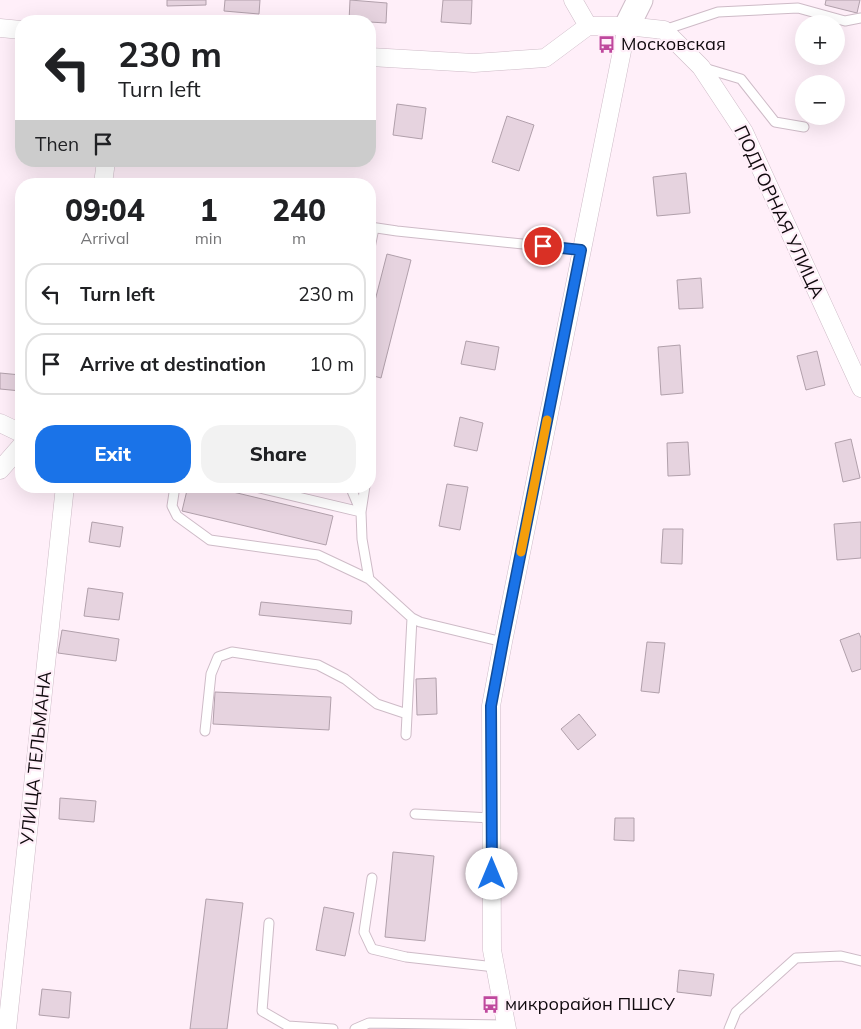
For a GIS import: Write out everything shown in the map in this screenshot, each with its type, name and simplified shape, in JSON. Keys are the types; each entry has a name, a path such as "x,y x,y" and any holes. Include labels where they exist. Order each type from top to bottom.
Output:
{"street":[{"path":"573,0 588,26"},
{"path":"507,1027 492,950 491,706 627,26 640,0"},
{"path":"376,56 474,63 545,58 588,26 627,26 664,30"},
{"path":"0,28 15,29"},
{"name":"ПОДГОРНАЯ УЛИЦА","path":"664,30 701,67 744,132 861,388"},
{"path":"0,423 15,429"},
{"path":"0,470 15,453"},
{"name":"УЛИЦА ТЕЛЬМАНА","path":"7,1029 64,493"}],"lane":[{"path":"664,30 718,12 798,8 846,22 861,18"},
{"path":"701,67 741,79 775,122 804,127"},
{"path":"376,227 581,250"},
{"path":"174,493 172,506 178,516 210,540 318,555 368,579 412,618 420,622 503,642"},
{"path":"281,493 361,512"},
{"path":"353,493 361,512"},
{"path":"364,493 361,512 362,539 368,579"},
{"path":"406,735 412,618"},
{"path":"205,731 210,674 218,657 232,652 318,665 345,680 377,704 407,714"},
{"path":"415,814 491,818"},
{"path":"372,878 364,932 372,949 406,957 495,967"},
{"path":"269,923 262,1011 288,1026 333,1029"},
{"path":"729,1029 736,1012 796,958 841,956 861,961"},
{"path":"355,1029 369,1023 507,1027"}],"building":[{"path":"167,0 206,0 206,5 167,6"},
{"path":"225,0 260,0 259,14 224,11"},
{"path":"350,0 387,3 386,23 376,22 376,15 349,15"},
{"path":"443,0 472,0 471,24 441,22"},
{"path":"826,0 860,0 857,13 825,5"},
{"path":"397,104 426,108 422,139 393,135"},
{"path":"507,116 534,125 519,171 492,162"},
{"path":"686,173 690,213 657,216 653,177"},
{"path":"387,254 411,260 381,378 376,377 376,297"},
{"path":"701,278 703,308 679,309 677,280"},
{"path":"466,341 499,347 495,370 461,364"},
{"path":"680,345 683,393 661,395 658,347"},
{"path":"817,351 825,385 806,390 797,356"},
{"path":"0,373 15,374 15,390 0,389"},
{"path":"460,417 483,423 477,451 454,446"},
{"path":"851,439 860,478 843,482 835,443"},
{"path":"688,442 690,475 668,476 667,443"},
{"path":"447,484 468,487 460,530 439,526"},
{"path":"186,493 237,493 333,516 326,545 182,511"},
{"path":"92,522 123,527 120,547 89,542"},
{"path":"861,522 861,558 837,560 834,524"},
{"path":"663,529 683,529 682,564 661,563"},
{"path":"88,588 123,593 119,620 84,616"},
{"path":"261,602 352,611 351,624 259,615"},
{"path":"62,630 119,639 116,661 58,653"},
{"path":"859,633 861,638 861,669 852,672 840,640"},
{"path":"647,642 665,643 659,693 641,691"},
{"path":"436,678 437,714 417,715 416,679"},
{"path":"215,692 331,697 329,730 213,724"},
{"path":"579,714 596,735 578,750 561,729"},
{"path":"60,798 96,801 94,822 59,819"},
{"path":"615,818 634,818 634,841 614,840"},
{"path":"393,852 434,856 425,941 385,937"},
{"path":"206,899 243,903 227,1029 190,1029"},
{"path":"324,907 354,913 345,956 316,950"},
{"path":"679,970 714,974 711,996 677,992"},
{"path":"42,989 71,992 69,1018 39,1015"}],"slow traffic":[{"path":"521,552 547,420"}],"place":[{"name":"Московская","path":"607,44"},
{"name":"микрорайон ПШСУ","path":"491,1004"}],"route":[{"path":"492,874 491,706 581,250 543,246"}]}
